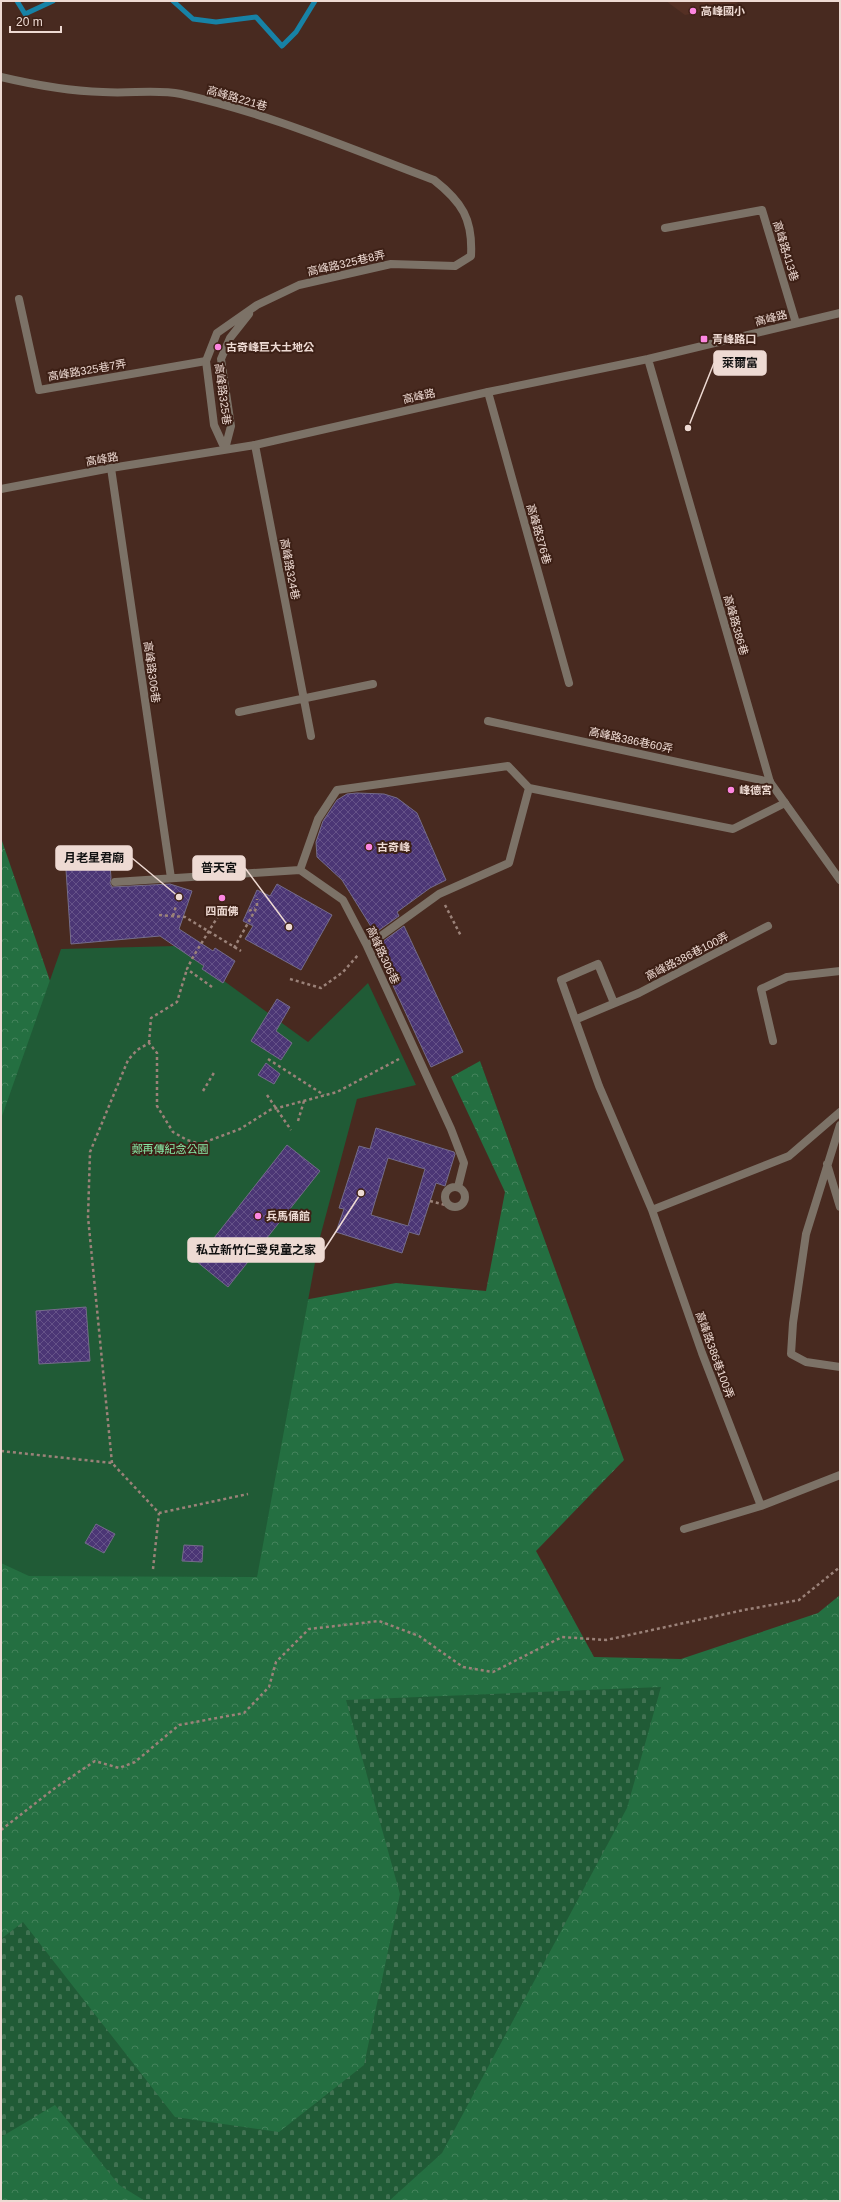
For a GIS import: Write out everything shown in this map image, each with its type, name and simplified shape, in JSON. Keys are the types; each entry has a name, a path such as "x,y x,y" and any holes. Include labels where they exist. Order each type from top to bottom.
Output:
{"street":[{"name":"高峰路221巷","path":"1,77 48,88 104,93 138,91 180,94 277,122 434,180 452,194"},
{"name":"高峰路325巷8弄","path":"257,305 299,285 391,264 455,266 471,256 472,238 466,217 452,194"},
{"name":"高峰路413巷","path":"665,228 762,210 796,323"},
{"name":"高峰路325巷7弄","path":"19,300 39,390 206,360"},
{"name":"高峰路325巷","path":"224,449 214,425 206,360 217,333 257,305"},
{"name":"高峰路325巷","path":"224,449 231,426 221,359 230,338 257,305"},
{"name":"高峰路","path":"1,489 111,468 255,444 488,392 648,359 840,313"},
{"name":"高峰路386巷","path":"648,359 770,782 840,880"},
{"name":"高峰路376巷","path":"488,392 569,683"},
{"name":"高峰路324巷","path":"255,444 311,736"},
{"name":"高峰路306巷","path":"111,468 171,878"},
{"path":"239,712 373,684"},
{"name":"高峰路386巷60弄","path":"488,721 770,782"},
{"path":"115,882 300,870 318,819 337,790 508,766 529,788 732,829 785,803"},
{"path":"367,946 439,894 509,863 529,788"},
{"name":"高峰路306巷","path":"300,870 343,900 367,946 451,1129 464,1163 458,1187"},
{"name":"高峰路386巷100弄","path":"577,1019 639,993 768,926"},
{"name":"高峰路386巷100弄","path":"614,1003 598,964 561,980 577,1019 599,1086 652,1210 702,1353 761,1506"},
{"path":"773,1041 761,989 787,977 840,971"},
{"path":"652,1210 790,1156 840,1112"},
{"path":"840,1125 806,1234 793,1323 791,1354 806,1362 840,1367"},
{"path":"827,1163 840,1207"},
{"path":"458,1187 465,1194 464,1201 460,1206 453,1207 446,1201 446,1195 448,1190 458,1187"},
{"path":"684,1529 761,1506 840,1475"}],"path":[{"path":"439,894 461,936"},
{"path":"234,948 257,907 257,899"},
{"path":"173,916 176,906"},
{"path":"249,911 257,907"},
{"path":"220,913 187,969 177,1002 151,1018 149,1043 157,1053 157,1106 173,1132 187,1140 200,1144 240,1129 276,1109 337,1092 399,1059"},
{"path":"160,915 185,918 241,951"},
{"path":"290,979 321,988 343,972 367,946"},
{"path":"187,969 212,987"},
{"path":"149,1043 137,1050 128,1060 90,1152 88,1217 112,1463 159,1513 153,1569"},
{"path":"268,1059 324,1095"},
{"path":"203,1091 215,1071"},
{"path":"267,1095 291,1130"},
{"path":"298,1121 304,1101"},
{"path":"430,1201 453,1207"},
{"path":"1,1451 112,1463"},
{"path":"159,1513 248,1494"},
{"path":"1,1830 55,1788 95,1761 120,1768 135,1762 179,1725 244,1713 269,1687 276,1662 309,1628 380,1621 419,1636 463,1667 493,1672 562,1637 606,1640 744,1610 799,1600 840,1567"}],"shaded area":[{"name":"高峰國小","path":"666,1 740,1 731,6 685,15"}],"green space":[{"path":"1,838 168,1325 396,1283 486,1291 505,1192 451,1077 480,1061 624,1460 536,1551 594,1657 681,1659 818,1613 840,1595 840,2201 1,2201"},
{"name":"鄭再傳紀念公園","path":"176,946 308,1042 368,983 416,1085 357,1099 319,1241 257,1577 29,1576 1,1563 1,1119 61,949"},
{"path":"661,1687 627,1808 442,2153 389,2201 145,2201 119,2185 55,2105 1,2137 1,1939 23,1922 175,2117 279,2132 364,2065 400,1894 346,1700"}],"building":[{"path":"347,794 384,794 397,798 417,813 446,880 430,888 397,912 399,916 375,933 342,880 317,857 316,842 323,821 337,800"},
{"path":"109,852 110,883 112,887 170,884 192,891 179,929 213,951 215,948 235,961 223,983 202,969 204,966 160,936 71,944 65,855"},
{"path":"277,884 332,915 301,970 245,939 253,926 243,921 257,890 270,896"},
{"path":"404,926 463,1052 431,1067 375,947"},
{"path":"277,999 290,1007 276,1031 292,1043 281,1060 251,1041"},
{"path":"266,1063 280,1074 274,1084 258,1075"},
{"path":"376,1128 454,1152 455,1154 445,1186 436,1183 419,1235 409,1232 402,1253 336,1232 344,1209 339,1208 359,1146 370,1149","holes":["388,1158 425,1169 408,1226 371,1215"]},
{"name":"兵馬俑館","path":"287,1145 320,1171 228,1287 196,1261"},
{"path":"86,1307 90,1361 39,1364 36,1311"},
{"path":"96,1524 115,1534 104,1553 85,1543"},
{"path":"184,1545 203,1546 202,1562 182,1561"}],"waterway":[{"path":"17,1 25,14 53,1"},
{"path":"173,1 193,19 216,22 256,17 282,46 296,32 315,1"}],"place":[{"name":"高峰國小","path":"693,11"},
{"name":"青峰路口","path":"704,339"},
{"name":"古奇峰巨大土地公","path":"218,347"},
{"name":"萊爾富","path":"688,428"},
{"name":"峰德宮","path":"731,790"},
{"name":"古奇峰","path":"369,847"},
{"name":"月老星君廟","path":"179,897"},
{"name":"四面佛","path":"222,898"},
{"name":"普天宮","path":"289,927"},
{"name":"私立新竹仁愛兒童之家","path":"361,1193"},
{"name":"兵馬俑館","path":"258,1216"}]}
